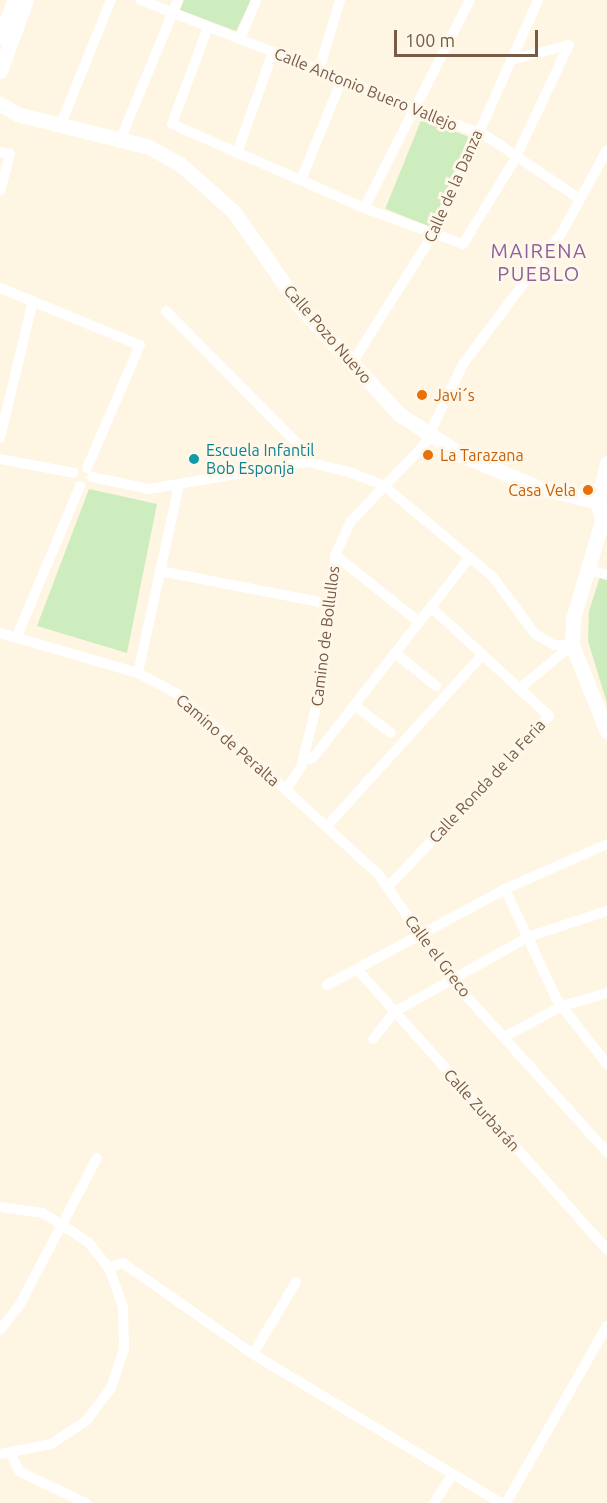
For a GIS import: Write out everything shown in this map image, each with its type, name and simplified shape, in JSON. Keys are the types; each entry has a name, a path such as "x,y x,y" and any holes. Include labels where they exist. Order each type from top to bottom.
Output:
{"street":[{"path":"0,36 15,0"},
{"path":"0,71 26,0"},
{"path":"60,126 111,0"},
{"name":"Calle Antonio Buero Vallejo","path":"141,0 477,133 580,199"},
{"path":"121,138 177,0"},
{"path":"240,39 256,0"},
{"path":"319,70 340,0"},
{"path":"364,208 417,109 470,0"},
{"name":"Calle de la Danza","path":"352,363 434,233 538,0"},
{"path":"208,27 172,124 364,208 464,244 515,159 569,45 512,60"},
{"path":"237,153 273,52"},
{"path":"301,180 342,80"},
{"name":"Calle Pozo Nuevo","path":"0,104 17,114 60,126 121,138 149,147 205,181 234,212 301,308 399,414 429,434 537,487 598,502"},
{"name":"Calle Pozo Nuevo","path":"0,114 17,114"},
{"name":"Camino de Bollullos","path":"303,761 320,692 335,555 351,521 429,434 463,364 561,234 607,150"},
{"path":"0,152 10,154 0,191"},
{"path":"0,288 140,345 89,473 80,486 17,636"},
{"path":"0,438 33,301"},
{"path":"166,311 302,448 308,462"},
{"path":"0,459 74,473 89,473 149,489 308,462 383,485 493,577 535,634 555,645 572,645"},
{"path":"607,463 598,502 602,521 590,570 573,618 572,645 607,731"},
{"path":"74,473 80,486"},
{"path":"138,673 178,485"},
{"path":"335,555 420,622"},
{"path":"286,790 303,761 313,758 469,558"},
{"path":"590,570 607,575"},
{"path":"159,571 330,604"},
{"name":"Calle Ronda de la Feria","path":"388,887 549,716 431,607"},
{"name":"Camino de Peralta","path":"0,633 17,636 138,673 176,693 286,790"},
{"path":"519,689 572,645"},
{"path":"395,653 436,686"},
{"path":"328,825 482,655"},
{"path":"354,705 391,732"},
{"name":"Calle el Greco","path":"286,790 328,825 388,887 452,980 607,1152"},
{"path":"327,985 505,889 607,844"},
{"path":"505,889 562,1006 607,1064"},
{"path":"373,1039 394,1012 528,937 607,911"},
{"name":"Calle Zurbarán","path":"357,969 607,1250"},
{"path":"504,1037 562,1006 607,993"},
{"path":"0,1330 20,1304 97,1158"},
{"path":"0,1207 62,1222 88,1242 109,1269 123,1307 124,1349 111,1388 86,1421 60,1438 6,1454 20,1472 86,1503"},
{"path":"109,1269 123,1263 253,1354 501,1503"},
{"path":"253,1354 296,1282"},
{"path":"506,1503 607,1326"},
{"path":"434,1503 452,1475"}],"green space":[{"path":"184,0 251,0 236,31 180,10"},
{"path":"422,118 468,137 432,228 385,209"},
{"path":"89,489 157,504 127,653 37,626"},
{"path":"600,577 607,579 607,703 588,641 589,611"}],"place":[{"name":"Javi´s","path":"422,395"},
{"name":"La Tarazana","path":"428,455"},
{"name":"Escuela Infantil Bob Esponja","path":"194,459"},
{"name":"Casa Vela","path":"588,490"}],"district":[{"name":"MAIRENA PUEBLO","path":"539,262"}]}
